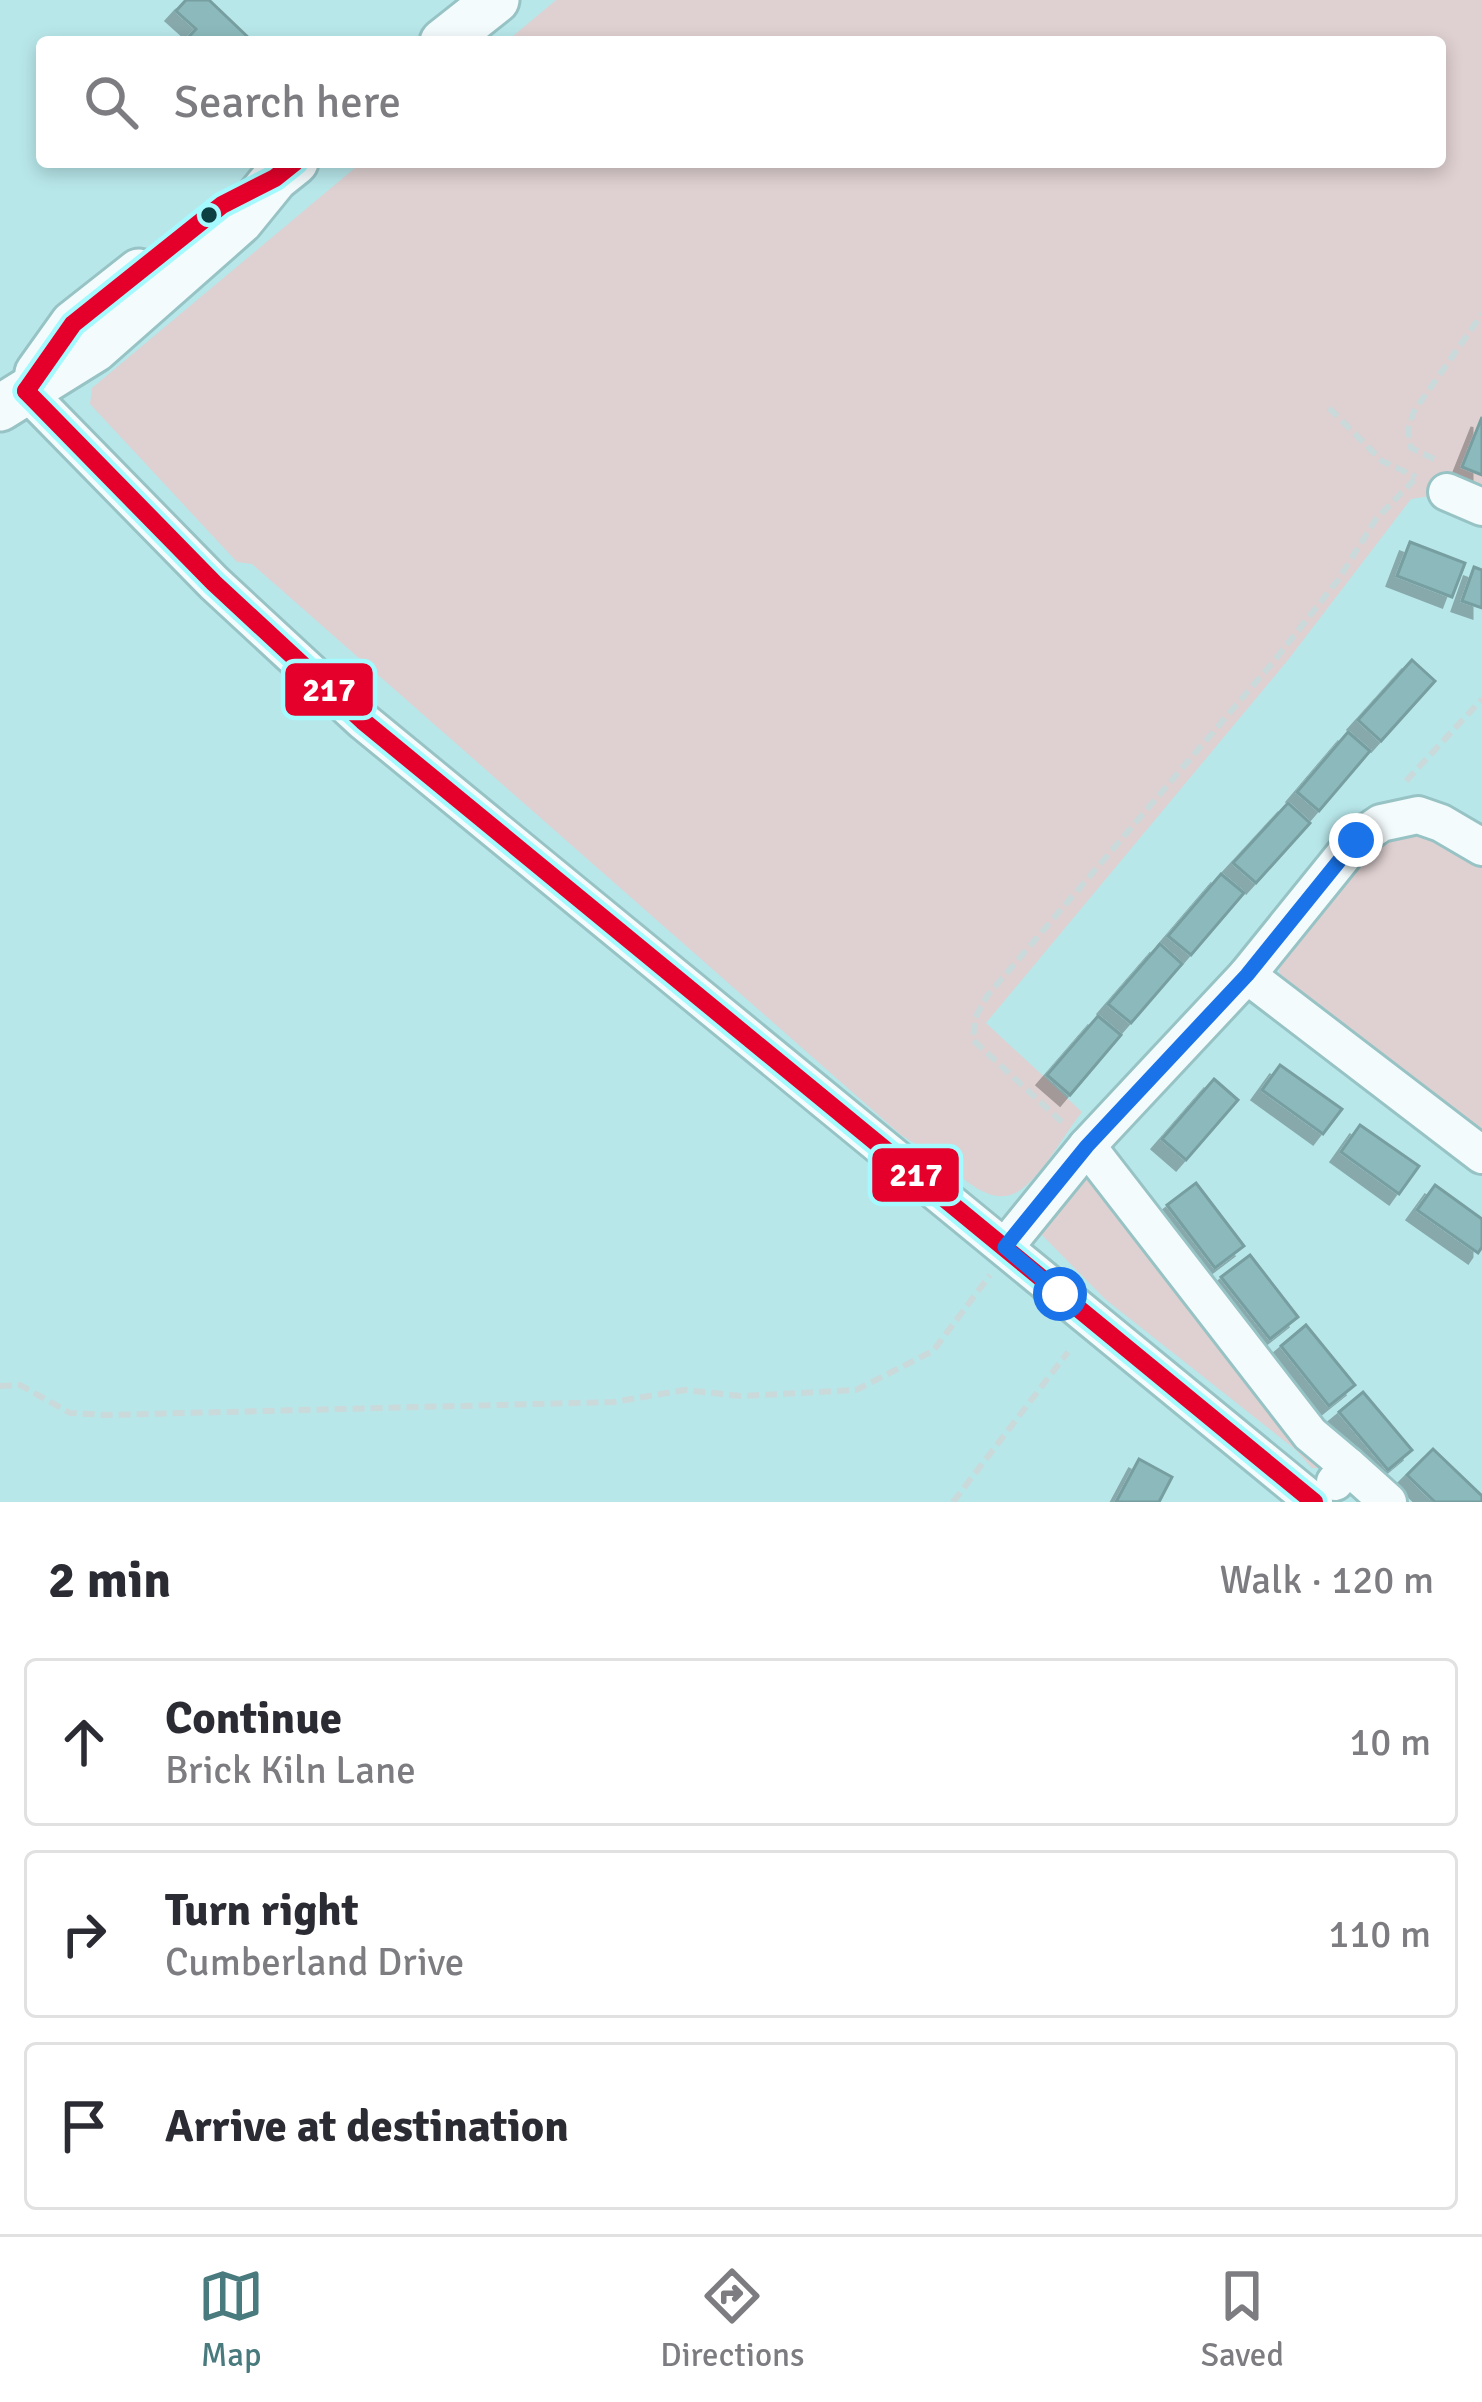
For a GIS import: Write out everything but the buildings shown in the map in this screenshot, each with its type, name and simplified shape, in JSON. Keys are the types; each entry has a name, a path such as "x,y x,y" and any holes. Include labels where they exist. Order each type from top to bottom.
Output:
{"main road":[{"path":"451,36 496,0"},
{"path":"13,399 73,324 222,205 285,170"}],"street":[{"path":"13,399 363,721 1316,1502 1348,1466"},
{"path":"1432,484 1482,506"},
{"path":"1005,1247 1087,1146 1247,975 1356,840 1381,823 1418,815 1482,848"},
{"path":"1247,975 1482,1155"},
{"path":"1087,1146 1310,1434 1388,1502"}],"path":[{"path":"1087,1146 973,1040 975,1018 987,996 1274,661 1338,580 1376,519 1458,470 1411,448 1408,429 1414,412 1482,314"},
{"path":"1329,408 1382,460 1432,484"},
{"path":"1399,817 1396,791 1482,699"},
{"path":"0,1386 20,1385 70,1413 107,1415 614,1402 684,1390 742,1396 856,1390 933,1351 991,1274 1005,1247"},
{"path":"952,1502 1068,1352"}],"shaded area":[{"path":"556,0 1482,0 1482,488 1411,499 1288,660 986,1023 1082,1112 1039,1172 1013,1194 983,1192 901,1135 252,564 237,562 90,404 92,388 355,168 1446,168 1446,36 513,36"},
{"path":"1414,826 1482,861 1482,1138 1282,982 1278,966 1282,950 1374,843"},
{"path":"1089,1167 1322,1464 1318,1468 1312,1468 1296,1450 1105,1299 1042,1235 1041,1222"}],"transit line":[{"name":"217","path":"26,391 73,324 222,205 288,168"},
{"name":"217","path":"26,391 214,583 363,721 1314,1502"}],"route":[{"path":"1060,1294 1005,1247 1087,1146 1247,975 1356,840"}]}
